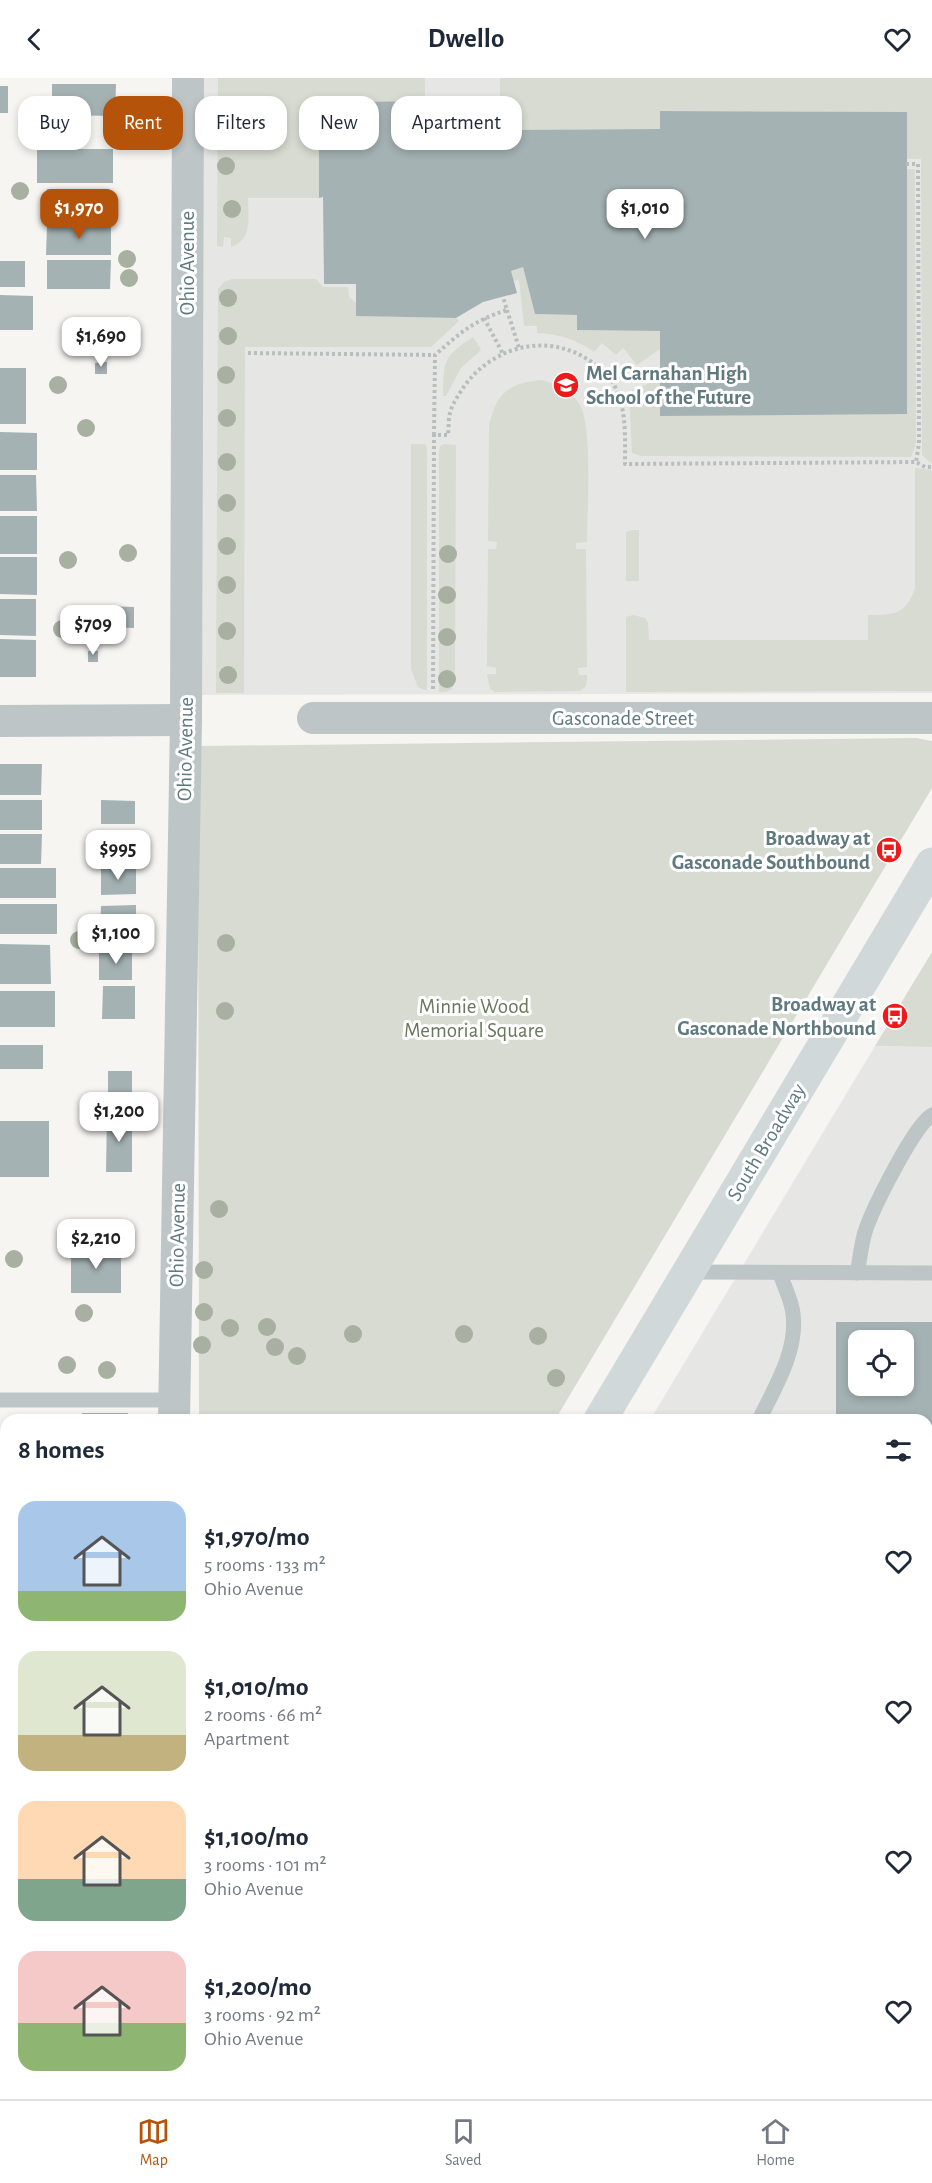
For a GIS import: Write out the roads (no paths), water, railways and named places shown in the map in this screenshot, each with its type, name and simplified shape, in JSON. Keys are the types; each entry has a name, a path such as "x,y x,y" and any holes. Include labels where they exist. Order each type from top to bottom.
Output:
{"main road":[{"name":"South Broadway","path":"604,1414 932,864"}],"street":[{"name":"Ohio Avenue","path":"174,1410 186,720 188,78"},
{"name":"Gasconade Street","path":"313,718 932,718"},
{"path":"0,721 186,720"}],"lane":[{"path":"857,1273 865,1233 878,1202 914,1136 926,1118 932,1115"},
{"path":"688,1272 932,1273"},
{"path":"762,1414 782,1372 793,1341 794,1313 780,1274"},
{"path":"0,1400 174,1410"}],"place":[{"name":"Mel Carnahan High School of the Future","path":"566,385"},
{"name":"Broadway at Gasconade Southbound","path":"889,850"},
{"name":"Broadway at Gasconade Northbound","path":"895,1016"}],"park label":[{"name":"Minnie Wood Memorial Square","path":"474,1018"}]}
